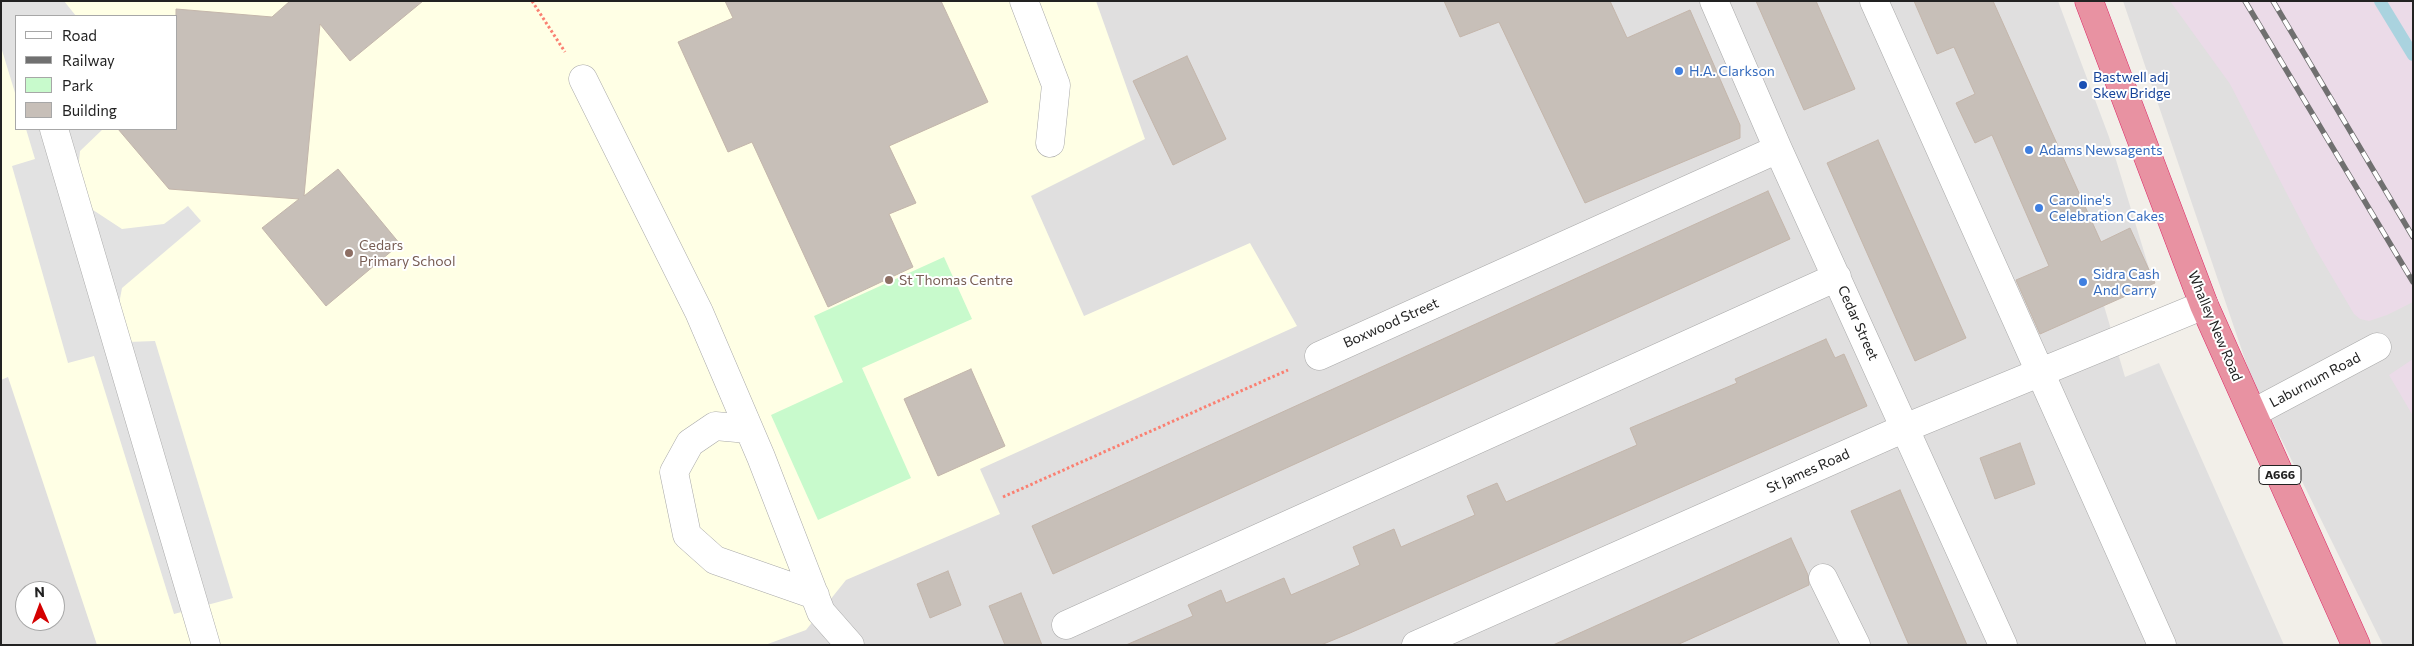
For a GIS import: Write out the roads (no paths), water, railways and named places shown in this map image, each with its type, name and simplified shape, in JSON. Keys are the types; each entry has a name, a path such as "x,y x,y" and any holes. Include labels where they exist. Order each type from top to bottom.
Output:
{"highway":[{"name":"Whalley New Road","path":"2089,1 2204,305 2356,645"}],"street":[{"path":"1024,1 1056,85 1050,143"},
{"name":"Cedar Street","path":"1714,1 1778,149 2003,645"},
{"path":"1874,1 2162,645"},
{"path":"584,79 699,312 748,429 762,457 821,612 850,645"},
{"path":"54,130 201,633"},
{"name":"Boxwood Street","path":"1319,356 1778,149"},
{"path":"1066,626 1837,277"},
{"name":"St James Road","path":"1416,645 1905,428 2204,305"},
{"name":"Laburnum Road","path":"2252,412 2377,346"},
{"path":"748,429 715,426 690,442 674,472 687,535 715,560 815,595"},
{"path":"1823,578 1856,645"}],"waterway":[{"path":"2380,1 2413,55"}],"railway":[{"path":"2245,1 2413,282"},
{"path":"2273,1 2413,237"}],"place":[{"name":"H.A. Clarkson","path":"1679,71"},
{"name":"Bastwell adj Skew Bridge","path":"2083,85"},
{"name":"Adams Newsagents","path":"2029,150"},
{"name":"Caroline's Celebration Cakes","path":"2039,208"},
{"name":"Cedars Primary School","path":"349,253"},
{"name":"St Thomas Centre","path":"889,280"},
{"name":"Sidra Cash And Carry","path":"2083,282"}]}
